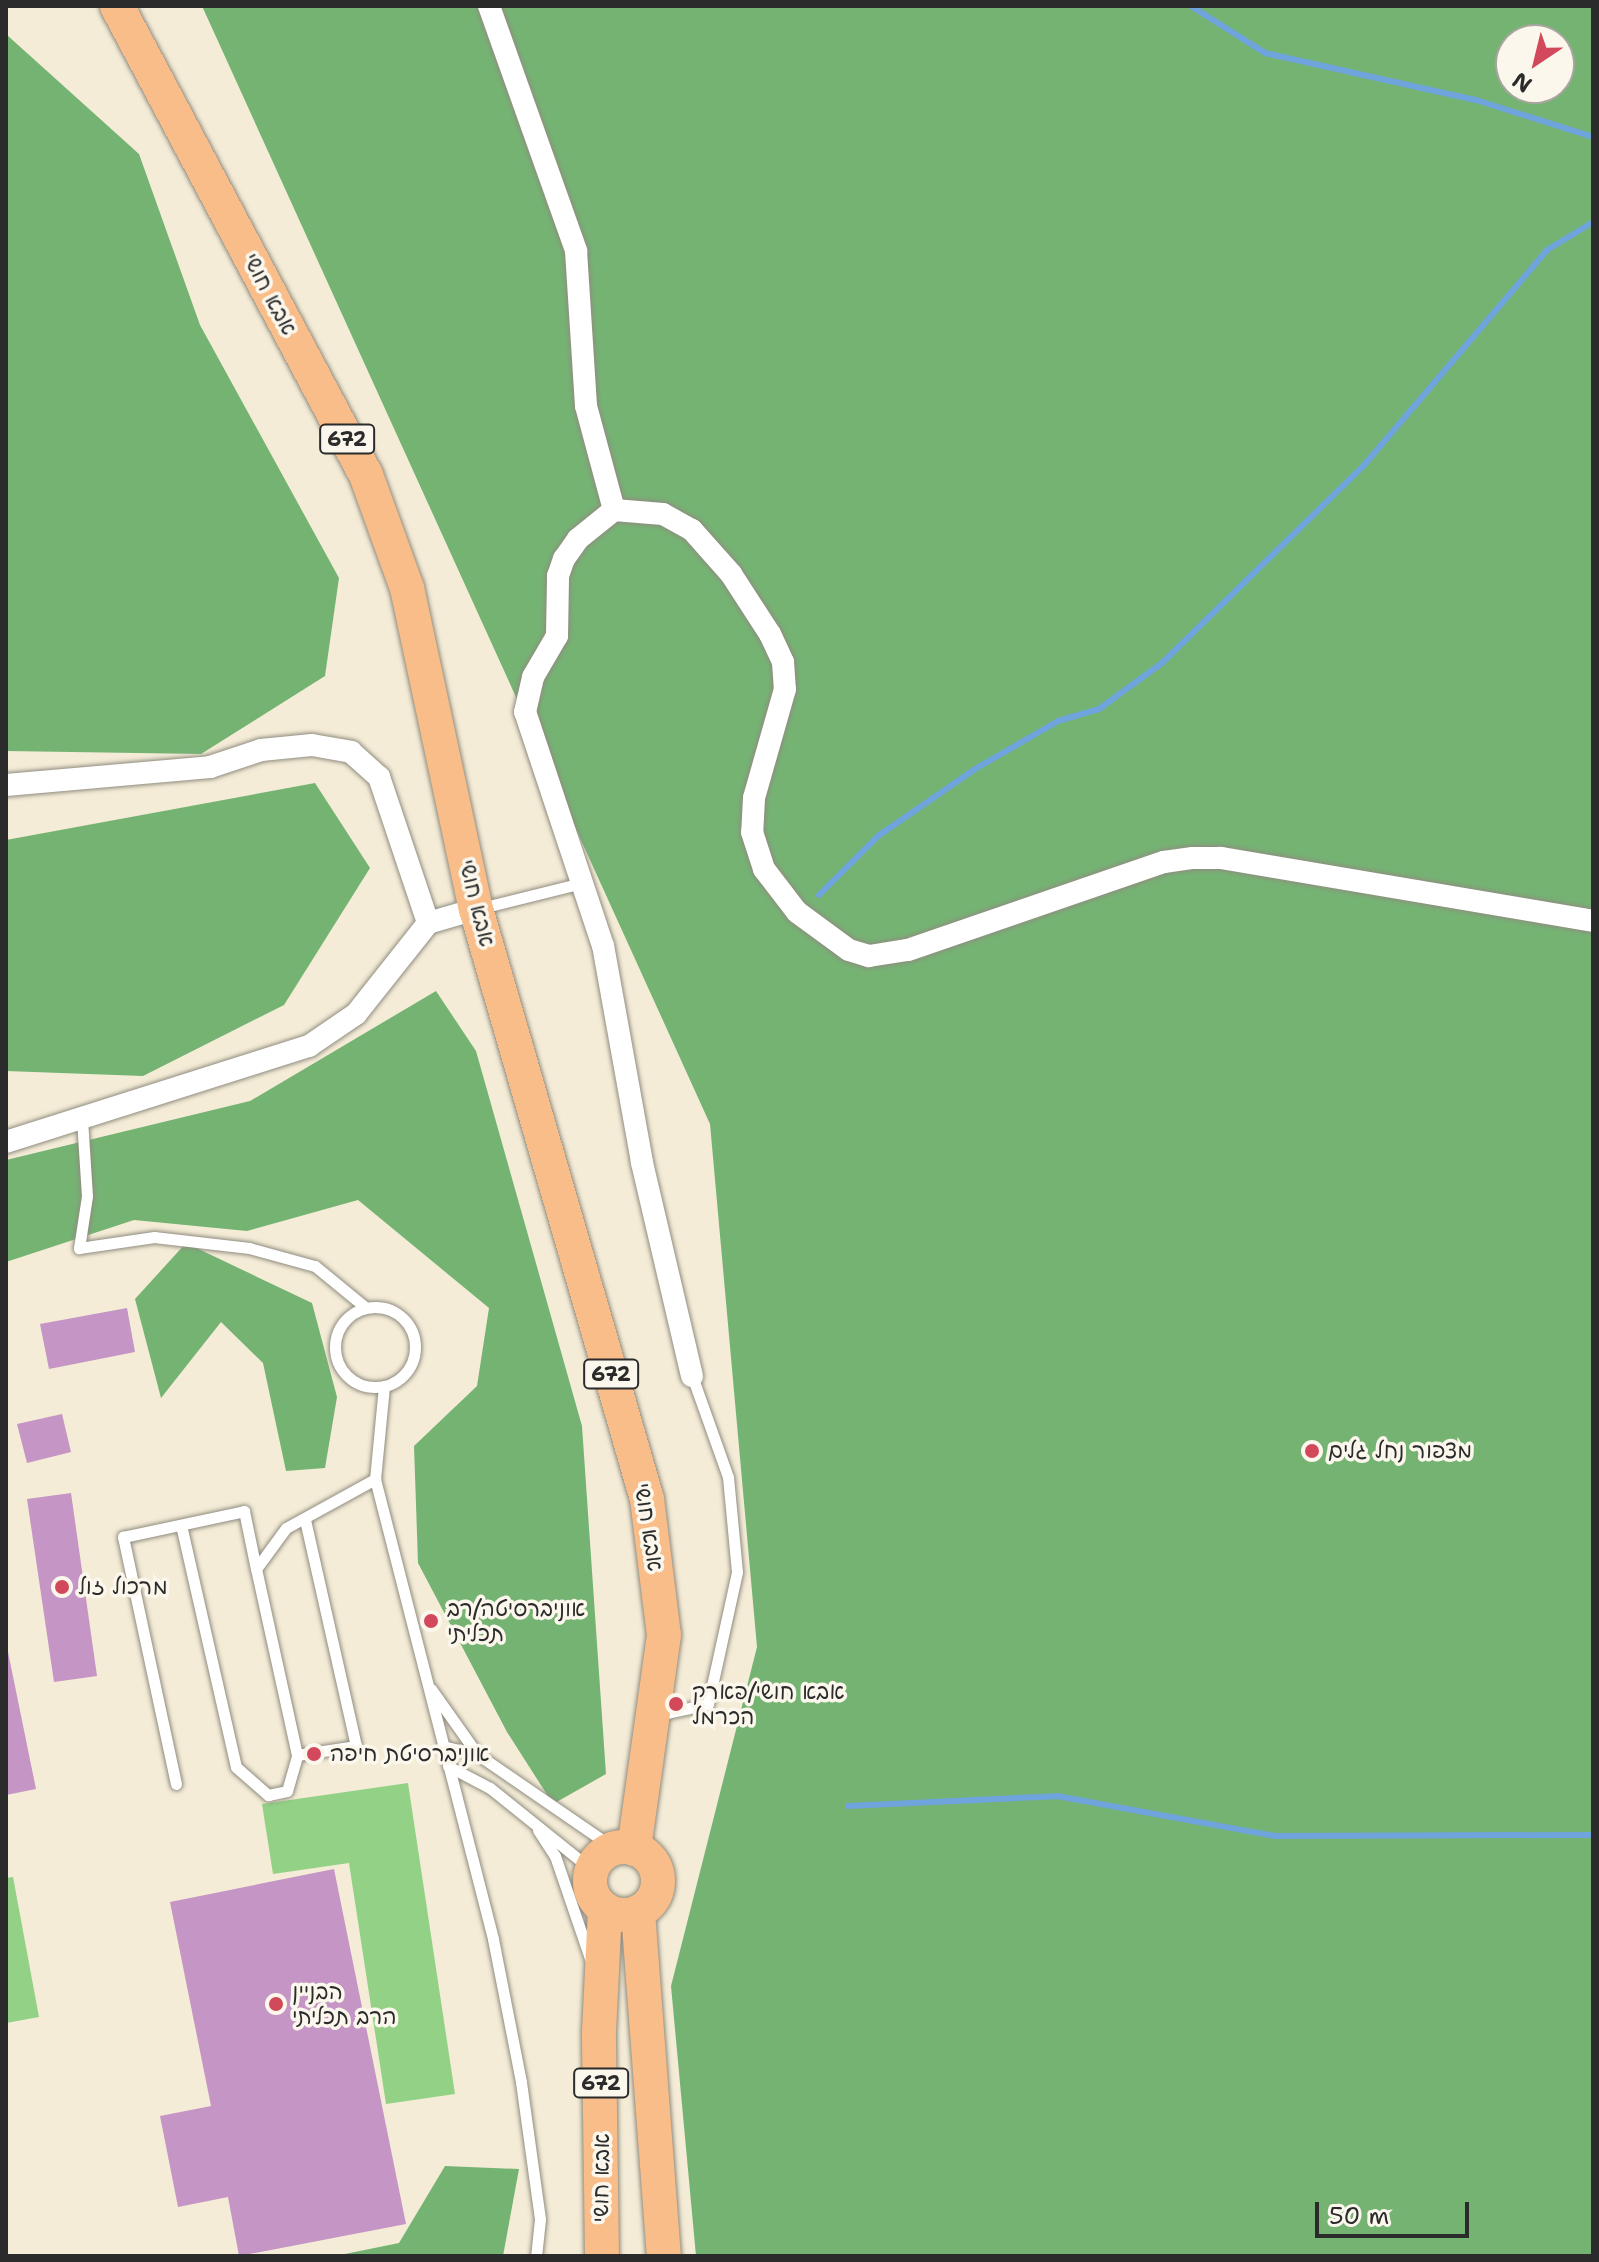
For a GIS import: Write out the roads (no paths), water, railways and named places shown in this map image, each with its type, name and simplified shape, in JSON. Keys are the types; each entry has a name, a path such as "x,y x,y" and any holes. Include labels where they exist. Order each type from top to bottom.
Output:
{"main road":[{"name":"אבא חושי","path":"117,6 366,475 407,588 476,909 647,1499 664,1635 656,1716 614,1856 593,1896 605,1909 604,1985 599,2032 602,2256"},
{"path":"605,1909 621,1915 638,1912 653,1899 657,1880 651,1861 614,1856"},
{"name":"672","path":"638,1912 664,2256"}],"street":[{"path":"489,6 576,251 586,406 614,510"},
{"path":"692,1376 642,1162 603,946 525,712 533,677 557,636 558,576 564,559 578,539 614,510 663,514 692,530 731,574 770,634 783,662 785,689 754,798 752,832 764,869 797,912 849,950 869,956 908,950 1152,866 1193,858 1221,858 1593,921"},
{"path":"6,785 210,767 261,750 312,745 351,752 379,777 428,923"},
{"path":"6,1142 309,1046 356,1014 428,923 476,909"}],"lane":[{"path":"476,909 582,883"},
{"path":"82,1119 87,1196 79,1248 154,1237 249,1248 315,1266 365,1307"},
{"path":"379,1306 404,1319 416,1344 408,1371 384,1386 359,1384 335,1356 334,1343 343,1320 365,1307 379,1306"},
{"path":"656,1716 708,1704 737,1572 728,1477 692,1376"},
{"path":"384,1386 375,1479 493,1939 521,2082 540,2219 536,2256"},
{"path":"256,1569 286,1528 375,1479"},
{"path":"176,1784 123,1537 244,1511 297,1755 287,1791 268,1795 236,1767 181,1525"},
{"path":"297,1755 356,1746 305,1519"},
{"path":"426,1682 477,1754 614,1856"},
{"path":"442,1746 477,1754"},
{"path":"448,1766 490,1788 534,1823 614,1856"},
{"path":"534,1823 555,1856 604,1985"}],"waterway":[{"path":"1191,6 1265,53 1479,101 1593,137"},
{"path":"819,895 878,836 975,769 1058,721 1099,709 1162,663 1365,464 1547,250 1593,222"},
{"path":"848,1806 1057,1796 1274,1836 1593,1835"}],"place":[{"name":"מצפור נחל גלים","path":"1312,1451"},
{"name":"מרכול זול","path":"62,1587"},
{"name":"אוניברסיטה/רב תכליתי","path":"431,1621"},
{"name":"אבא חושי/פארק הכרמל","path":"676,1704"},
{"name":"אוניברסיטת חיפה","path":"314,1754"},
{"name":"הבניין הרב תכליתי","path":"276,2004"}]}
